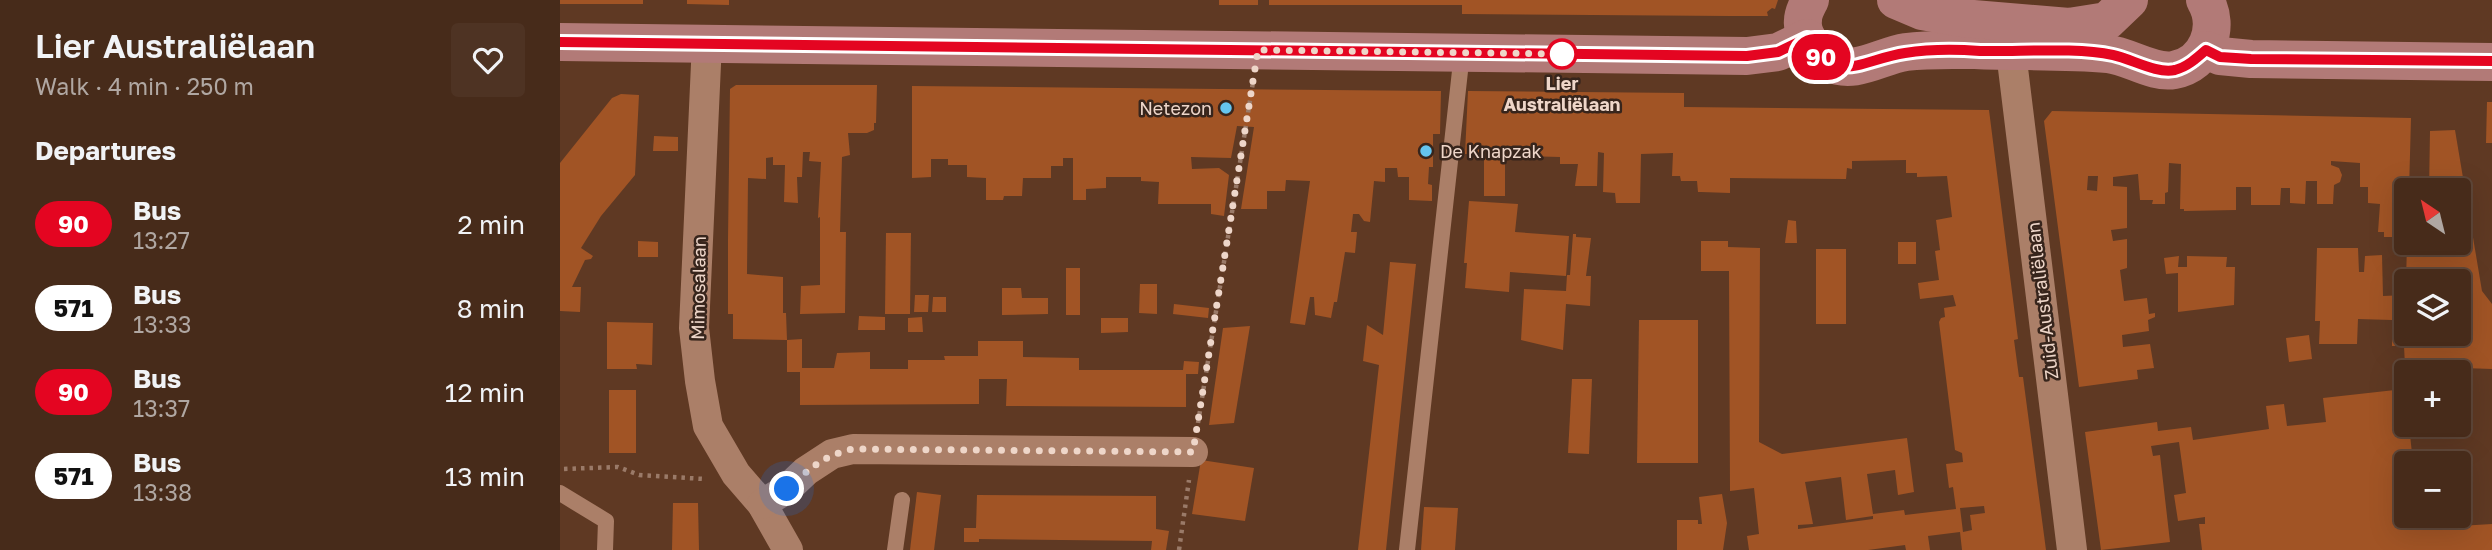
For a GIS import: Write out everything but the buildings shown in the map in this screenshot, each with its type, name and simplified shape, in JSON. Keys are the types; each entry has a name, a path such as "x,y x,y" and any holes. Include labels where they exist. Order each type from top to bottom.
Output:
{"street":[{"path":"1810,0 1802,22 1807,38 1826,61 1850,67 1906,52 1953,50 2111,54 2164,70 2176,70 2194,61 2206,50 2212,26 2205,0"},
{"path":"1896,0 1922,11 1962,18 2069,27 2107,21 2129,0"},
{"path":"560,42 1747,56 1778,52 1807,38"},
{"name":"Mimosalaan","path":"707,43 694,328 708,426 736,474 757,498 788,550"},
{"path":"2206,50 2220,57 2251,59 2492,62"},
{"name":"Zuid-Australiëlaan","path":"2011,52 2072,550"},
{"path":"757,498 787,489 806,471 832,454 853,449 1193,452"}],"lane":[{"path":"1407,550 1462,53"},
{"path":"560,493 606,521 605,550"},
{"path":"895,550 902,500"}],"path":[{"path":"1179,550 1258,50"},
{"path":"560,469 618,467 639,475 703,479 757,498"}],"bus line":[{"name":"90","path":"560,42 1747,56 1778,52 1807,38 1826,61 1837,66 1850,67 1906,52 1953,50 2111,54 2164,70 2176,70 2194,61 2206,50 2220,57 2251,59 2492,61"}],"place":[{"name":"Lier Australiëlaan","path":"1562,54"},
{"name":"Netezon","path":"1226,108"},
{"name":"De Knapzak","path":"1426,151"}],"route":[{"path":"787,489 806,471 832,454 853,449 1193,452 1258,50 1565,54 1562,54"}]}
